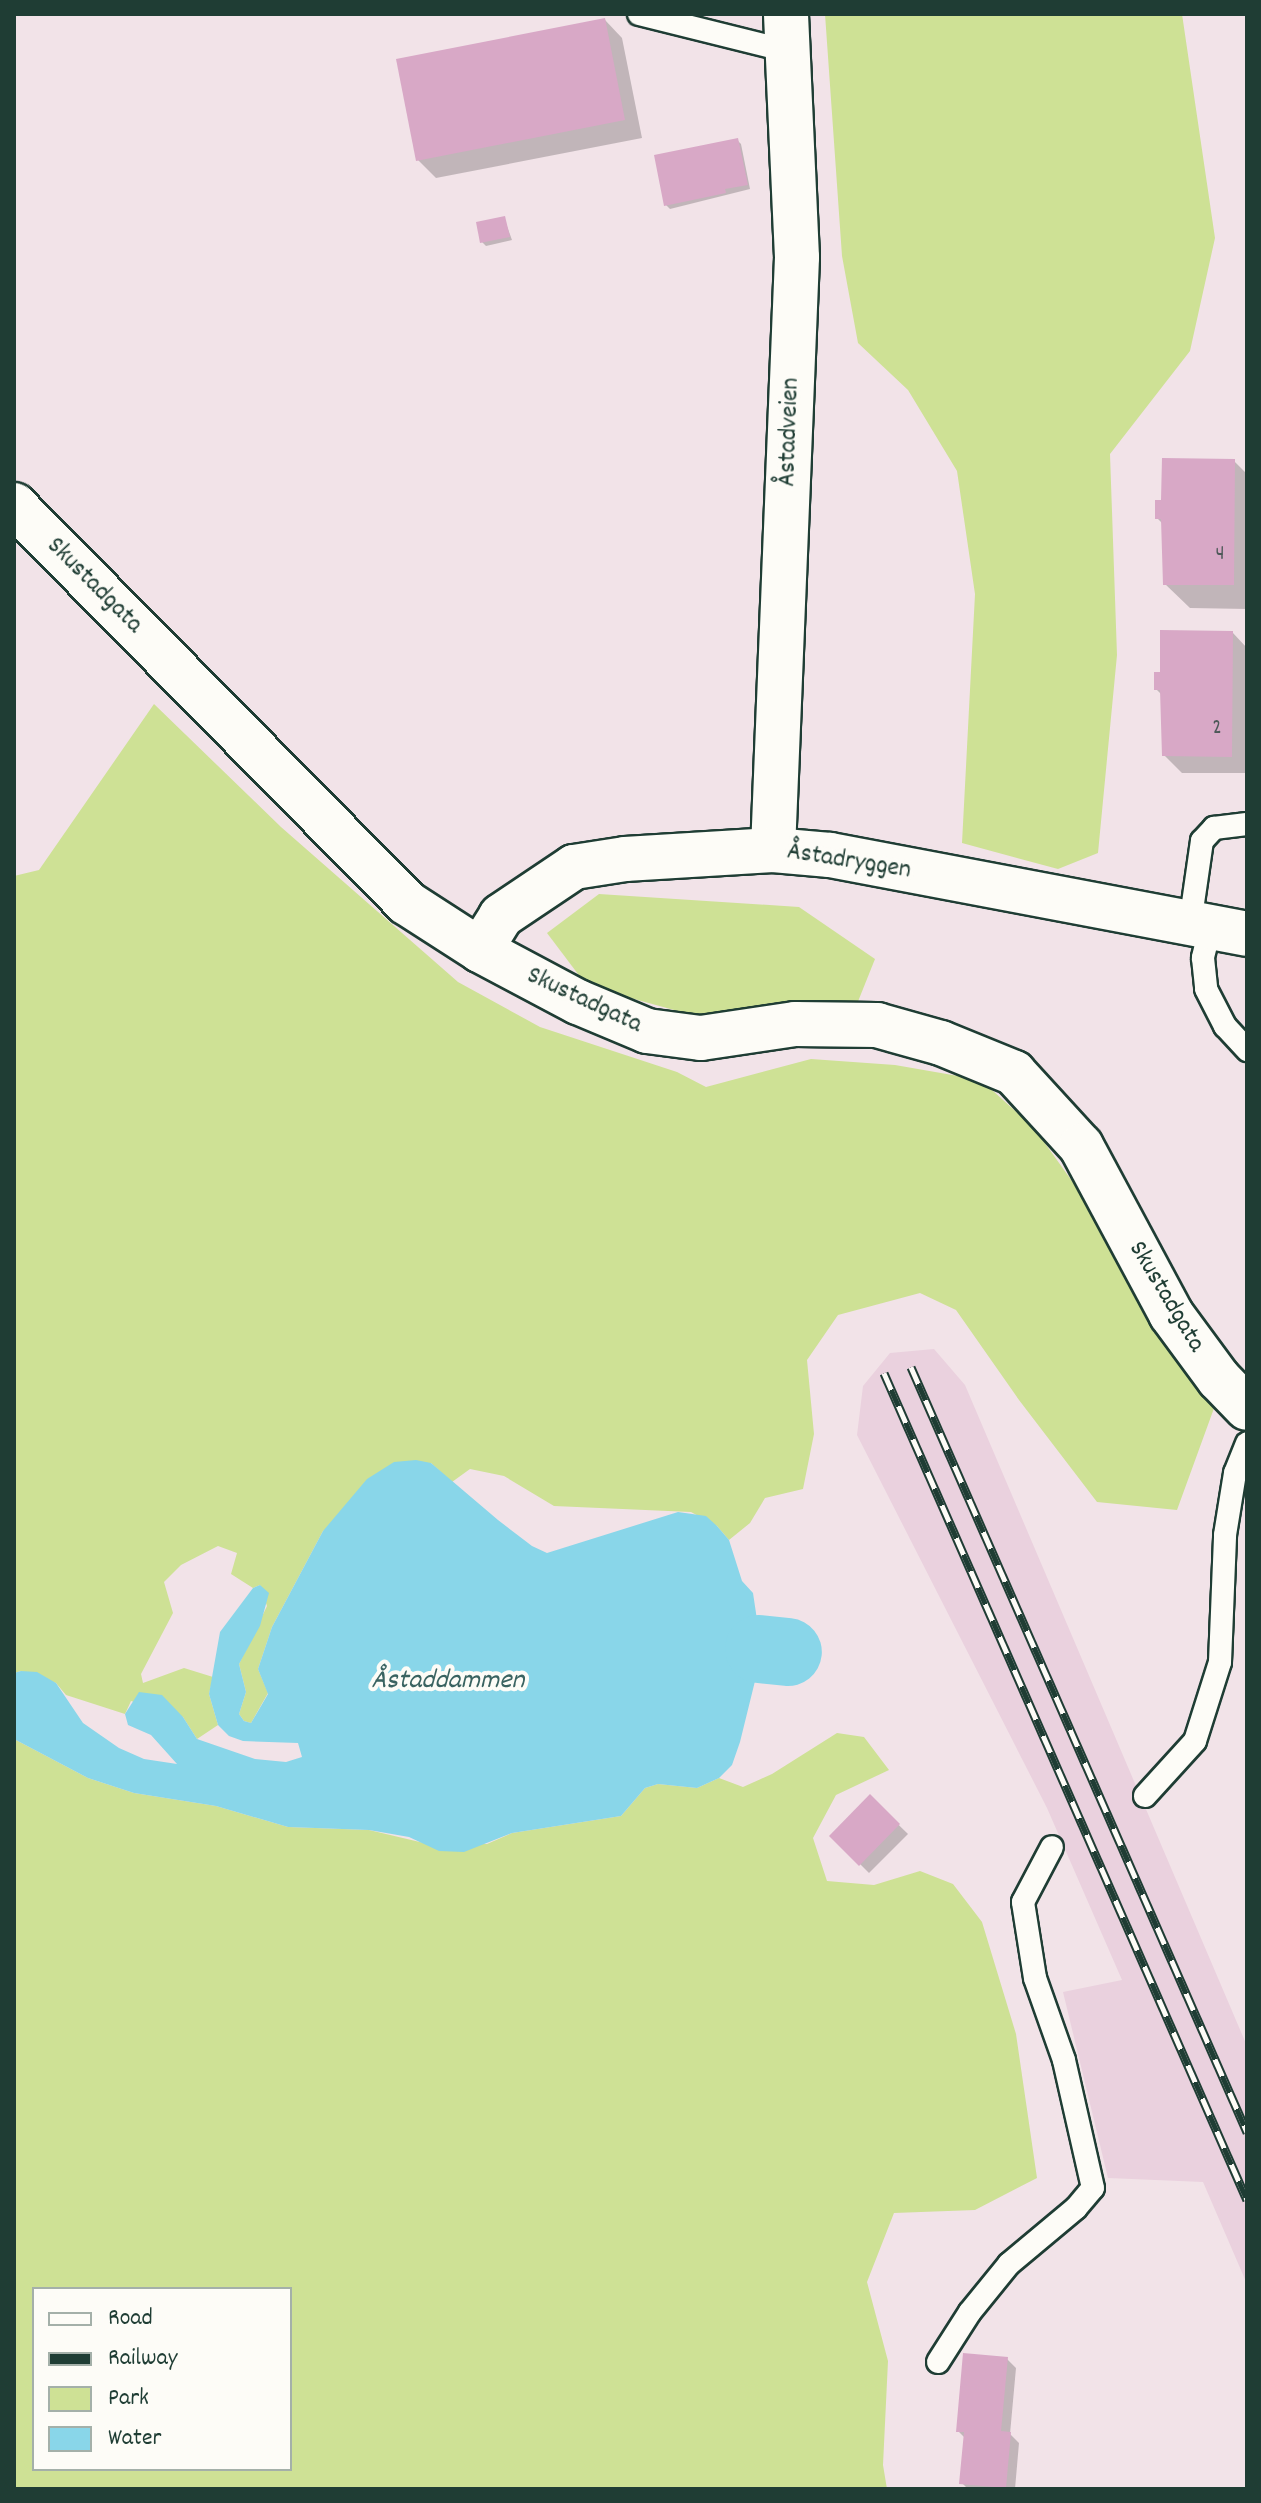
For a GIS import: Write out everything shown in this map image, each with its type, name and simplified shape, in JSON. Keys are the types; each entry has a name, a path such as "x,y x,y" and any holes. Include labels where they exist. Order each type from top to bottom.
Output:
{"street":[{"name":"Åstadveien","path":"773,850 797,257 787,32"},
{"name":"Skustadgata","path":"14,505 407,903 480,950 578,1002 647,1031 701,1038 795,1024 877,1025 941,1043 1014,1073 1081,1146 1171,1314 1219,1379 1247,1408"},
{"name":"Åstadryggen","path":"480,950 501,916 574,867 625,859 773,850 830,855 1216,929"}],"lane":[{"path":"639,14 787,32"},
{"path":"1247,824 1214,828 1202,841 1216,929 1203,958 1206,989 1225,1026 1247,1050"},
{"path":"1145,1796 1195,1741 1220,1662 1225,1535 1235,1473 1247,1443"},
{"path":"938,2362 970,2312 1009,2264 1076,2208 1093,2188 1064,2060 1035,1978 1023,1902 1052,1847"}],"shaded area":[{"path":"934,1349 965,1385 1247,2046 1247,2284 1203,2182 1108,2178 1063,1992 1122,1980 1047,1808 857,1435 863,1386 890,1353"}],"green space":[{"path":"825,14 1182,14 1215,238 1190,351 1110,454 1117,655 1098,853 1058,869 962,843 975,594 957,471 908,390 858,343 842,256"},
{"path":"154,704 281,827 458,982 540,1027 677,1072 706,1087 811,1059 895,1065 981,1080 1034,1128 1221,1389 1177,1510 1097,1502 1019,1400 956,1310 920,1293 838,1315 807,1360 814,1434 803,1489 765,1498 750,1523 729,1540 717,1526 691,1512 554,1506 504,1476 470,1469 452,1482 431,1463 323,1531 272,1627 258,1669 268,1693 251,1723 244,1721 239,1714 246,1692 239,1664 267,1606 260,1585 253,1588 231,1574 237,1553 218,1546 181,1565 164,1582 173,1613 141,1674 143,1683 184,1668 213,1677 209,1694 218,1725 197,1739 183,1717 131,1701 125,1714 66,1695 56,1683 21,1671 14,1673 14,876 39,870"},
{"path":"599,894 799,907 875,959 857,1004 703,1018 587,986 547,933"},
{"path":"837,1733 864,1737 889,1770 836,1795 813,1838 827,1881 874,1885 920,1871 953,1884 982,1922 1016,2034 1037,2178 975,2210 894,2213 867,2282 888,2361 883,2465 887,2489 14,2489 14,1739 88,1778 134,1793 216,1806 288,1827 369,1830 424,1843 487,1844 512,1833 621,1816 645,1788 658,1784 697,1788 719,1778 743,1787 772,1774"}],"water":[{"name":"Åstaddammen","path":"416,1460 431,1463 498,1520 532,1546 547,1553 678,1512 706,1516 717,1526 729,1540 742,1581 753,1593 759,1633 756,1677 740,1742 732,1765 719,1778 697,1788 658,1784 645,1788 621,1816 512,1833 464,1852 439,1851 409,1837 369,1830 288,1827 216,1806 134,1793 88,1778 14,1739 14,1673 37,1672 56,1683 83,1723 119,1748 144,1759 177,1764 151,1735 128,1725 125,1714 139,1692 162,1695 183,1717 197,1739 255,1759 286,1762 302,1757 298,1743 243,1741 229,1736 218,1725 209,1694 220,1632 253,1588 260,1585 269,1593 260,1626 239,1664 246,1692 239,1714 244,1721 251,1723 268,1694 258,1669 272,1627 323,1531 367,1479 394,1462"}],"building":[{"path":"605,18 625,120 416,161 396,59"},
{"path":"738,138 748,185 725,189 726,193 664,206 654,155"},
{"path":"505,216 510,237 480,243 476,222"},
{"path":"1162,458 1235,459 1234,585 1163,585 1161,519 1155,519 1155,500 1161,500"},
{"path":"1160,630 1233,631 1232,757 1162,756 1160,690 1154,690 1154,672 1160,672"},
{"path":"870,1794 900,1824 859,1866 829,1836"},
{"path":"963,2353 1008,2357 1001,2431 1011,2432 1006,2488 959,2484 964,2432 956,2432"}],"waterway":[{"path":"759,1649 788,1652"}],"railway":[{"path":"911,1367 1247,2132"},
{"path":"884,1373 1247,2200"}]}
